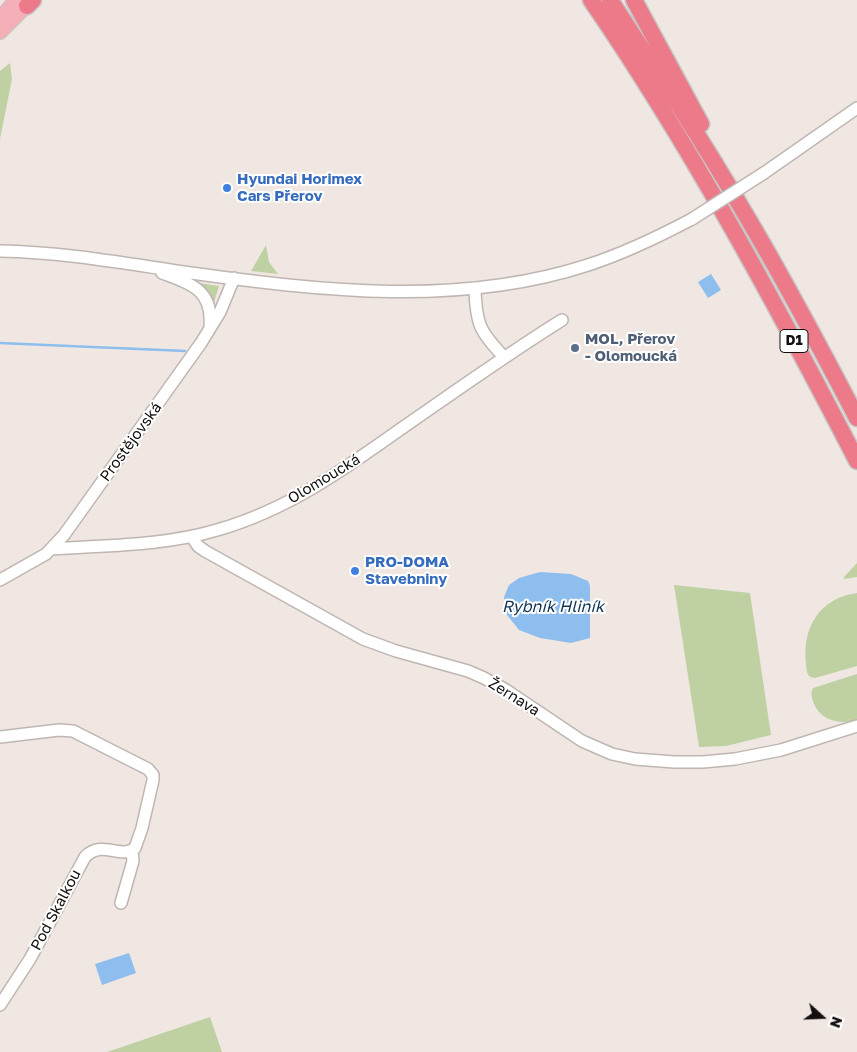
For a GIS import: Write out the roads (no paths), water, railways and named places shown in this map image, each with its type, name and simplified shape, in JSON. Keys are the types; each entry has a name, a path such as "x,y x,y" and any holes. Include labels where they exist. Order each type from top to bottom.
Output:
{"highway":[{"name":"D1","path":"610,0 662,79 744,212 857,418"},
{"path":"634,0 691,103 744,212"},
{"name":"D1","path":"591,2 648,89 732,229 809,368 857,461"}],"main road":[{"path":"0,19 27,2"},
{"path":"0,32 27,2"}],"street":[{"path":"0,251 82,257 234,278 383,292 475,289 531,280 588,265 654,239 692,219 764,173 857,108"},
{"path":"139,265 184,281 198,289 206,300 209,310 210,330"},
{"name":"Prostějovská","path":"0,580 52,549 79,516 210,330 227,299 234,278"},
{"path":"475,289 479,326 485,336 504,357"},
{"name":"Olomoucká","path":"52,549 146,544 192,537 250,519 313,489 504,357 562,320"},
{"name":"Žernava","path":"192,537 198,546 205,551 351,633 396,651 468,671 484,678 506,690 582,741 612,754 635,759 674,762 735,759 781,750 857,726"},
{"path":"0,737 59,730 74,731 148,769 153,775 139,841 132,851 133,861 121,903"},
{"name":"Pod Skalkou","path":"0,1005 27,964 85,857 98,849 127,853 132,851"}],"water":[{"path":"711,274 721,290 708,298 698,282"},
{"name":"Rybník Hliník","path":"540,572 571,574 588,581 590,586 590,638 571,643 540,638 519,630 507,615 504,597 509,585 519,578"},
{"path":"129,953 136,973 102,985 95,964"}],"waterway":[{"path":"0,343 185,351"}],"place":[{"name":"Hyundai Horimex Cars Přerov","path":"227,188"},
{"name":"MOL, Přerov - Olomoucká","path":"575,348"},
{"name":"PRO-DOMA Stavebniny","path":"355,571"}]}
